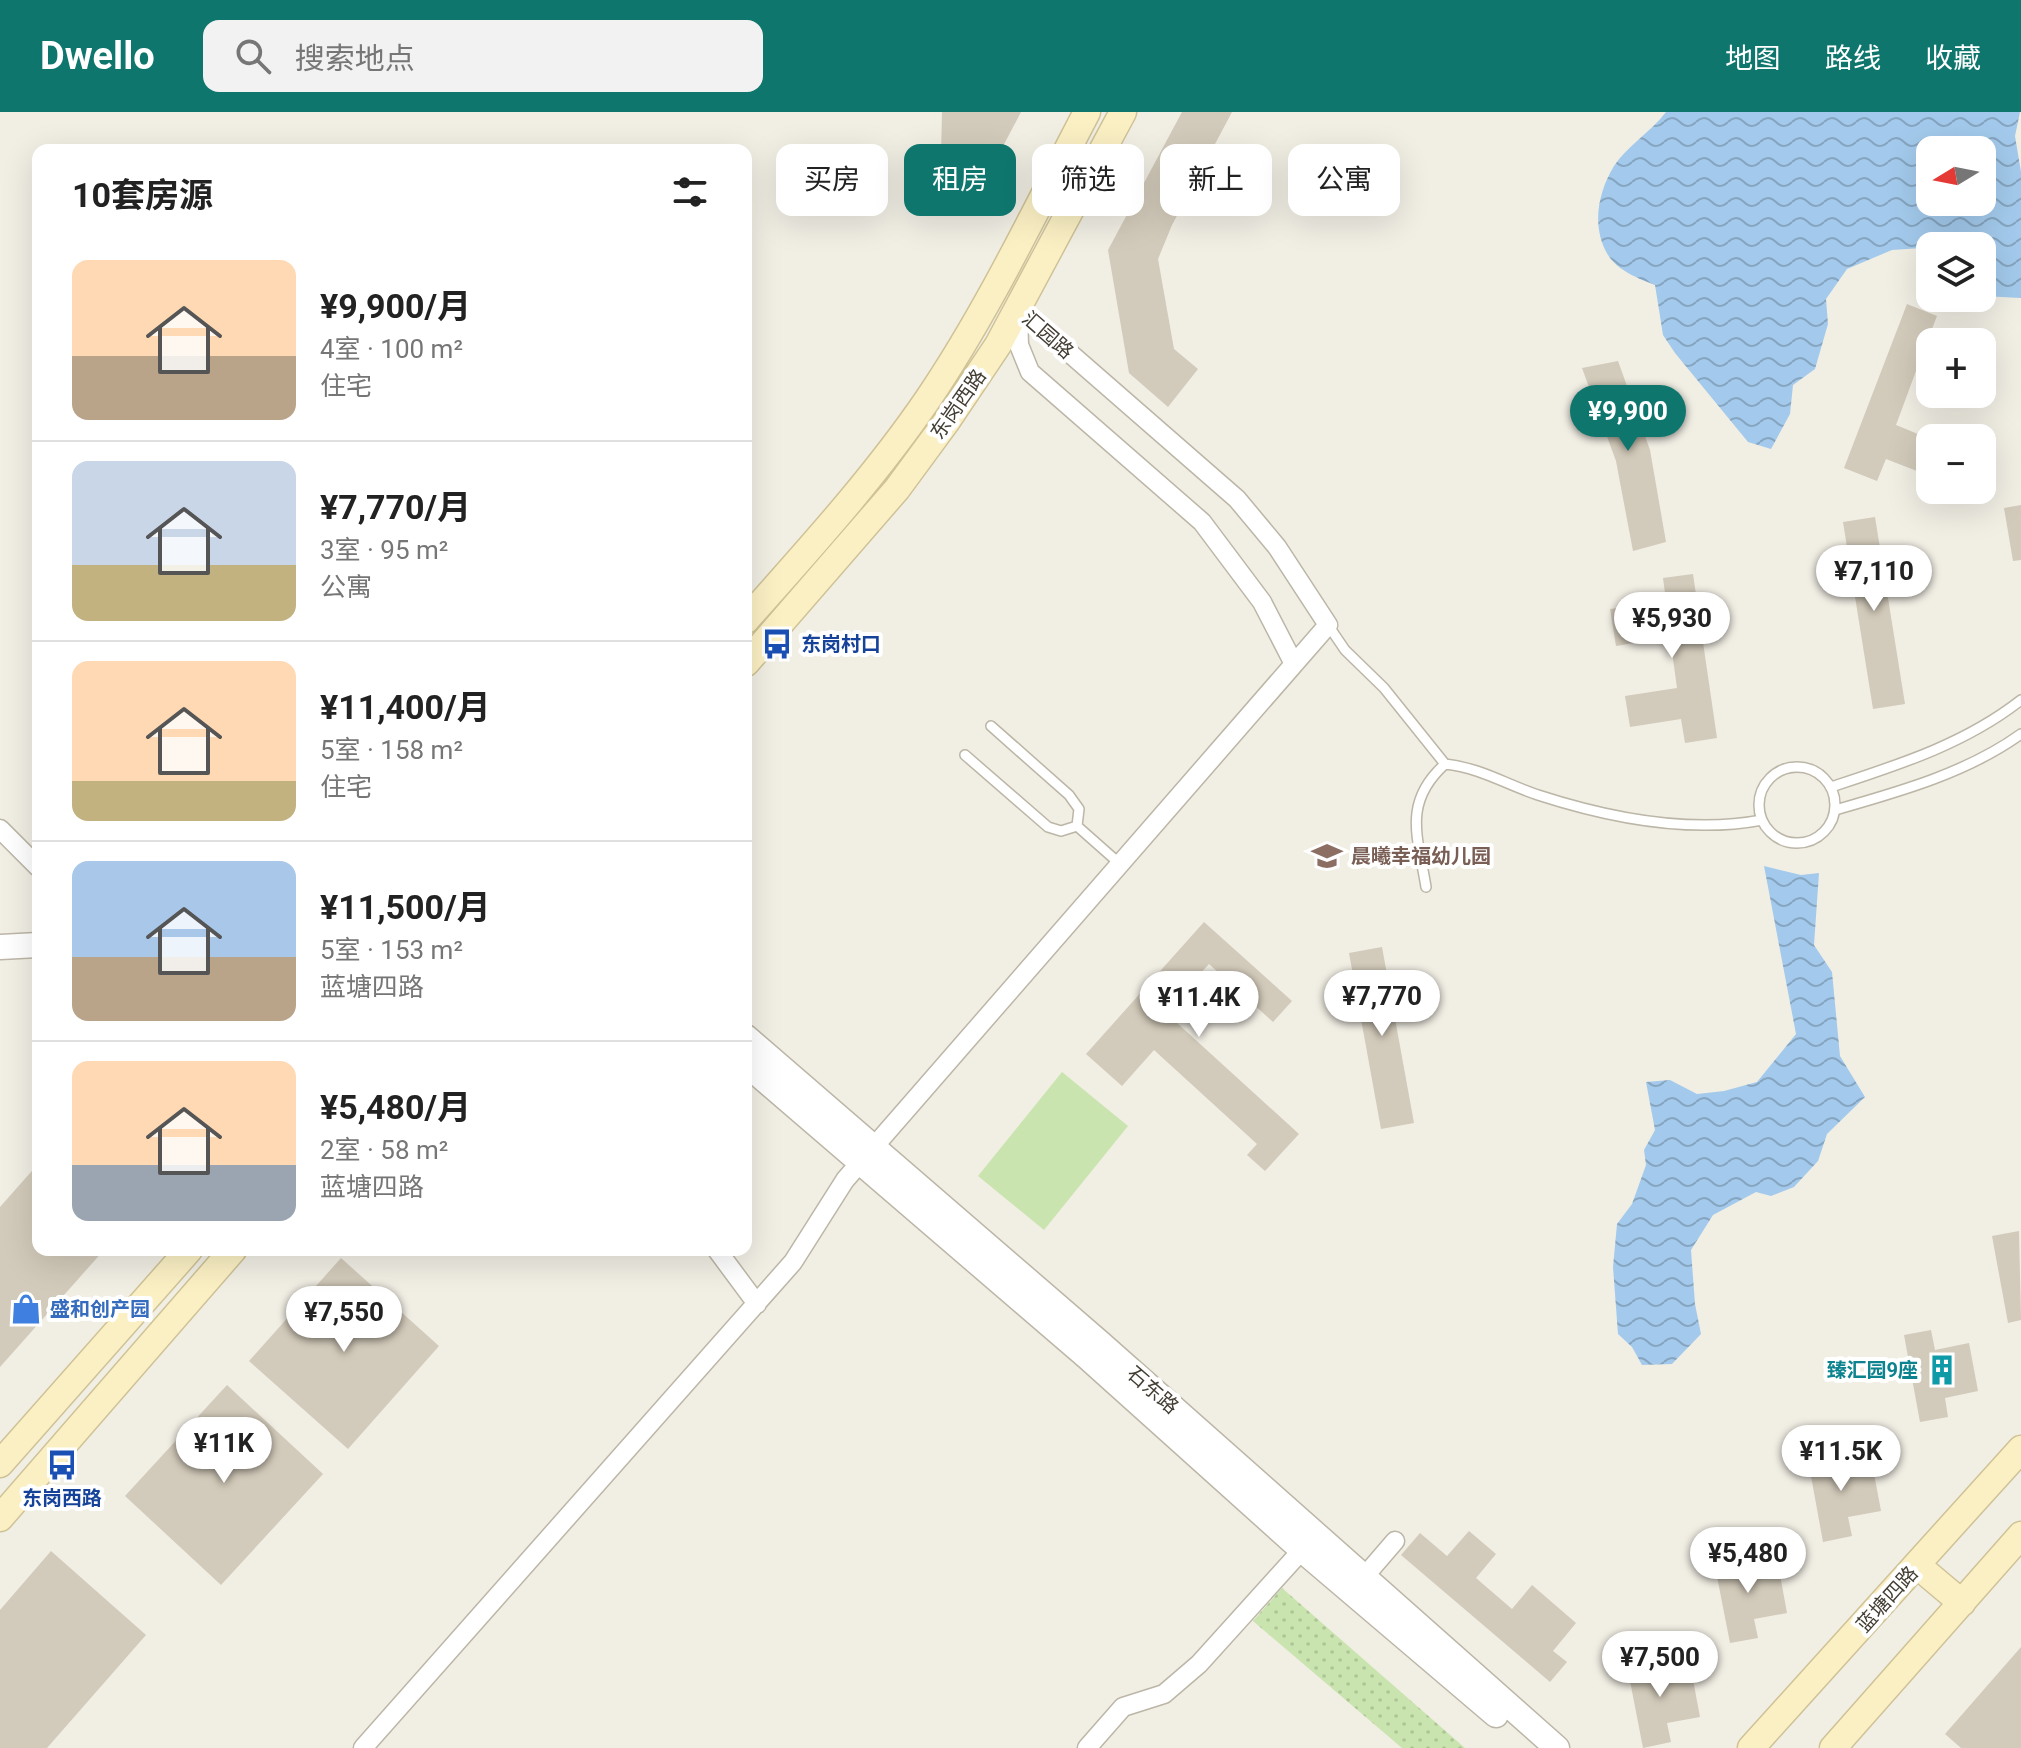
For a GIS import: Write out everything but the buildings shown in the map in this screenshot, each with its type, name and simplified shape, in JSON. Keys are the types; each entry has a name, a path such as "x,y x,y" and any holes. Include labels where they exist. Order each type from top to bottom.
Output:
{"main road":[{"name":"东岗西路","path":"752,613 819,537 927,400 1010,259 1087,112"},
{"name":"东岗西路","path":"752,656 897,489 998,345 1123,112"},
{"path":"0,1464 184,1256"},
{"path":"0,1518 228,1256"},
{"name":"蓝塘四路","path":"1751,1748 2021,1449"},
{"path":"1833,1748 2021,1535"},
{"path":"1918,1566 1962,1603"}],"street":[{"name":"汇园路","path":"1018,308 1237,499 1277,547 1328,625"},
{"name":"汇园路","path":"1018,308 1019,345 1030,372 1202,522 1262,602 1294,664"},
{"path":"363,1748 757,1304 793,1262 845,1180 1328,625"},
{"path":"0,829 32,861"},
{"path":"0,947 32,945"},
{"name":"石东路","path":"752,1043 868,1155 1087,1357 1302,1550 1535,1748"},
{"name":"石东路","path":"752,1068 868,1155 1364,1577 1557,1748"},
{"path":"721,1256 757,1304"},
{"path":"1364,1577 1395,1541"},
{"path":"1087,1748 1123,1707 1164,1694 1199,1664 1302,1550"}],"lane":[{"path":"1328,625 1345,650 1384,688 1445,764 1469,767 1536,794 1616,815 1685,826 1737,825 1762,820"},
{"path":"1831,787 1910,761 1944,746 1986,726 2021,700"},
{"path":"991,726 1069,795 1079,809 1077,826"},
{"path":"1835,810 1965,765 2021,734"},
{"path":"965,755 1048,827 1061,831 1077,826"},
{"path":"1426,887 1414,819 1427,780 1445,764"},
{"path":"1800,767 1824,777 1831,787 1835,810 1824,832 1814,839 1803,842 1779,838 1769,831 1762,820 1760,794 1766,782 1776,773 1800,767"},
{"path":"1077,826 1120,864"}],"green space":[{"path":"1062,1072 1128,1126 1044,1230 978,1176"},
{"path":"1282,1588 1465,1748 1402,1748 1253,1621"}],"water":[{"path":"1666,112 2020,112 2015,136 2021,172 2021,298 1996,297 1996,232 1916,232 1916,248 1892,250 1847,269 1826,299 1828,324 1815,369 1793,385 1790,414 1771,449 1748,442 1663,335 1655,285 1623,270 1608,255 1603,244 1598,221 1601,198 1608,176 1626,152"},
{"path":"1764,866 1801,875 1819,873 1814,945 1832,972 1840,1056 1865,1097 1827,1134 1818,1161 1794,1187 1771,1196 1756,1192 1713,1215 1691,1250 1695,1304 1701,1334 1672,1364 1642,1365 1632,1347 1618,1334 1613,1267 1617,1224 1632,1204 1646,1165 1644,1150 1655,1130 1646,1082 1670,1080 1697,1094 1757,1082 1796,1034"}],"place":[{"name":"东岗村口","path":"777,644"},
{"name":"晨曦幸福幼儿园","path":"1327,856"},
{"name":"盛和创产园","path":"26,1309"},
{"name":"臻汇园9座","path":"1942,1370"},
{"name":"东岗西路","path":"62,1465"}]}
